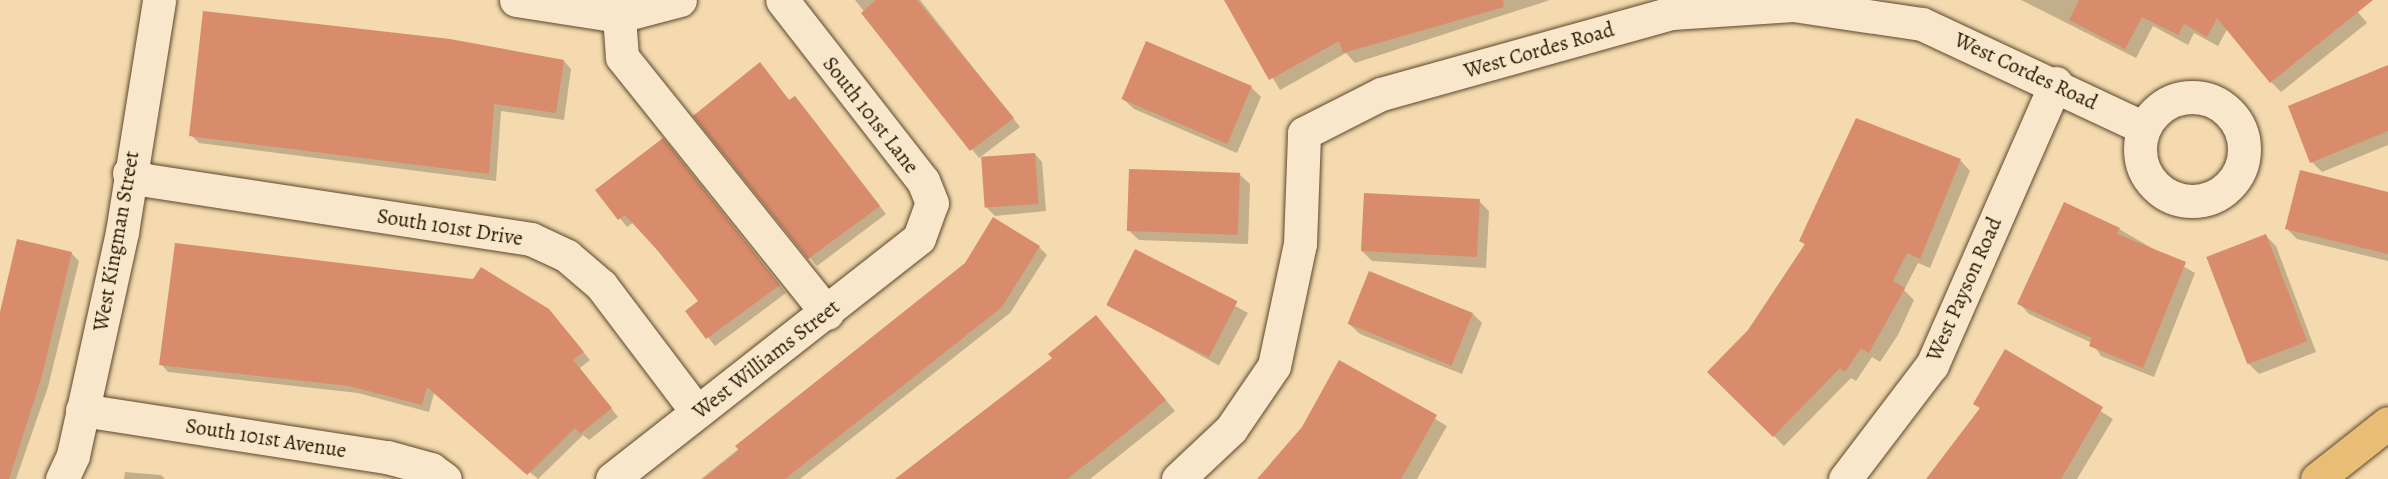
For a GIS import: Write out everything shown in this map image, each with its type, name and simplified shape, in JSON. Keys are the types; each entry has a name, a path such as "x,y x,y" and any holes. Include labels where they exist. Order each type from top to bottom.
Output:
{"main road":[{"path":"2317,479 2388,423"}],"street":[{"name":"West Kingman Street","path":"62,479 82,410 129,173 159,0"},
{"path":"516,0 619,16 680,0"},
{"name":"South 101st Lane","path":"782,0 922,181 932,203 920,238"},
{"name":"West Cordes Road","path":"1178,479 1231,429 1274,366 1300,244 1304,134 1381,94 1672,13 1792,2 1922,24 2056,83 2144,128"},
{"path":"619,16 622,57 827,313"},
{"name":"West Payson Road","path":"1845,479 1932,364 2056,83"},
{"name":"South 101st Drive","path":"129,173 146,180 531,239 567,256 601,285 697,412"},
{"name":"West Williams Street","path":"612,479 920,238"},
{"name":"South 101st Avenue","path":"82,410 387,457 431,469 445,479"}],"building":[{"path":"876,0 917,0 1014,118 970,151 861,13"},
{"path":"1224,0 1503,0 1504,7 1343,53 1339,41 1269,80"},
{"path":"2079,0 2373,0 2270,83 2217,18 2207,37 2184,24 2178,35 2142,17 2125,49 2069,20"},
{"path":"203,11 450,39 564,60 556,113 494,104 489,174 189,136"},
{"path":"1146,41 1252,86 1227,144 1121,99"},
{"path":"760,62 789,100 795,96 880,206 808,259 693,116"},
{"path":"2388,65 2388,131 2310,163 2288,106"},
{"path":"1856,118 1961,159 1920,259 1907,253 1893,281 1905,288 1869,353 1861,348 1845,372 1840,368 1773,437 1707,372 1748,330 1805,244 1799,241"},
{"path":"663,138 780,285 706,339 685,311 698,301 659,252 625,215 618,220 595,190"},
{"path":"1035,153 1039,204 985,208 981,157"},
{"path":"1129,169 1240,173 1238,235 1127,231"},
{"path":"2300,170 2388,192 2388,254 2285,229"},
{"path":"1364,193 1480,199 1477,257 1361,251"},
{"path":"2064,202 2120,228 2117,234 2186,262 2143,368 2089,346 2092,338 2017,304"},
{"path":"993,217 1040,246 1002,307 785,479 703,479 739,450 735,446 965,263"},
{"path":"2266,234 2307,341 2247,364 2206,257"},
{"path":"17,239 72,252 41,379 9,479 0,479 0,312"},
{"path":"175,243 473,279 481,267 549,309 584,352 573,360 612,408 580,434 575,428 527,475 427,387 422,405 349,386 159,365"},
{"path":"1135,249 1237,301 1209,357 1106,305"},
{"path":"1369,271 1473,313 1451,366 1348,324"},
{"path":"1096,315 1166,400 1067,479 895,479 1052,358 1048,354"},
{"path":"2005,349 2103,407 2061,479 1926,479 1980,408 1973,404"},
{"path":"1339,360 1437,415 1401,479 1257,479 1302,427"}]}
